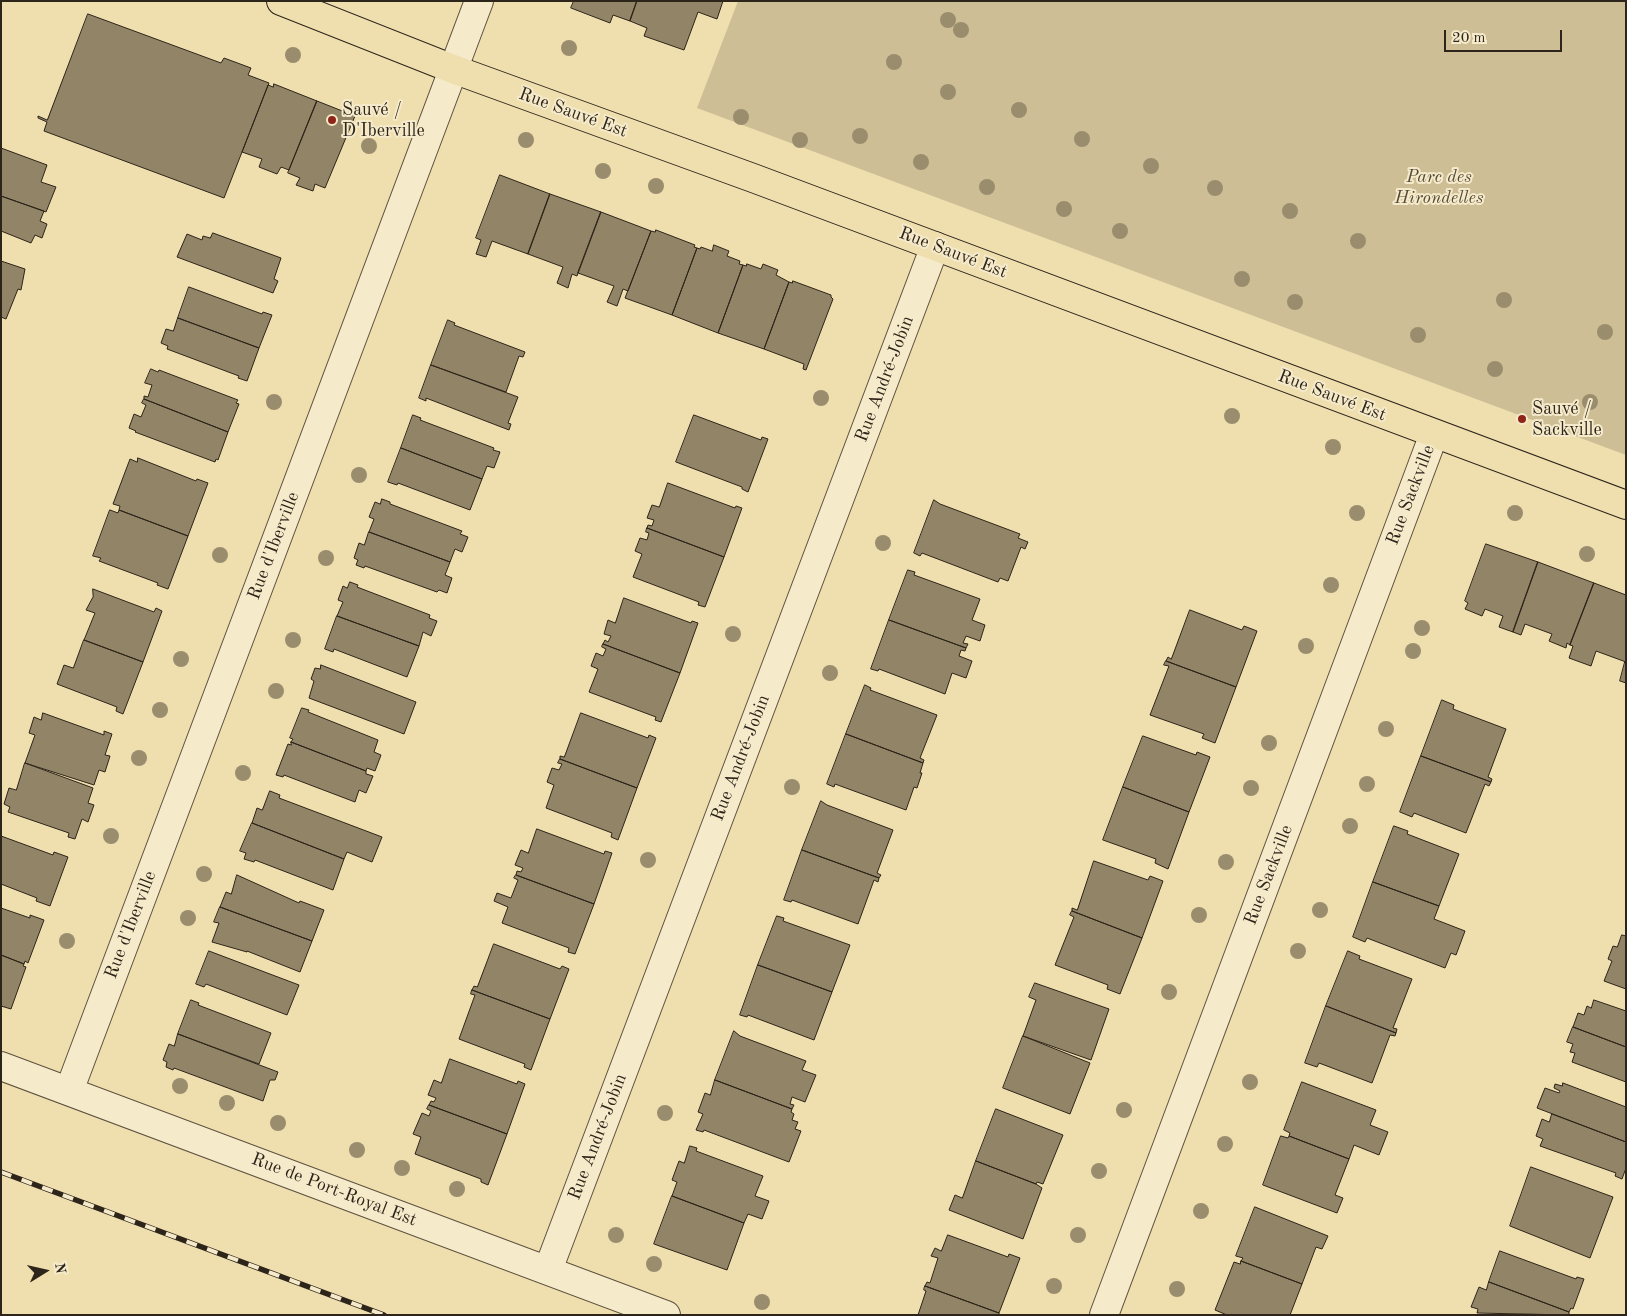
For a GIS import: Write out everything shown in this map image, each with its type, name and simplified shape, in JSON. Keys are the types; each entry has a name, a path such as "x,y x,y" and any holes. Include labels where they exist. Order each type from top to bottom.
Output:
{"main road":[{"name":"Rue Sauvé Est","path":"281,1 453,69 935,246 1626,505"}],"street":[{"name":"Rue d'Iberville","path":"69,1091 479,1"},
{"name":"Rue André-Jobin","path":"548,1270 935,246"},
{"name":"Rue Sackville","path":"1104,1315 1434,434"},
{"name":"Rue de Port-Royal Est","path":"1,1066 666,1315"}],"green space":[{"name":"Parc des Hirondelles","path":"738,1 1626,1 1626,455 697,108"}],"building":[{"path":"574,1 637,1 630,21 613,15 610,23 571,8"},
{"path":"637,1 723,1 717,19 698,12 684,50 644,36 647,28 630,21"},
{"path":"88,14 221,63 224,58 251,68 248,75 269,83 224,198 44,131 47,122 38,118 38,116 47,120"},
{"path":"274,84 317,101 289,170 281,167 277,174 259,167 262,159 242,152 268,85 273,87"},
{"path":"317,101 355,116 325,188 315,184 313,191 296,185 300,178 288,173"},
{"path":"1,148 47,165 41,182 56,187 46,212 1,196"},
{"path":"500,175 550,194 528,254 492,241 486,257 476,254 481,240 476,238"},
{"path":"550,194 601,212 577,276 572,274 568,288 557,283 563,267 528,254"},
{"path":"1,196 44,211 40,221 47,224 42,238 35,235 31,243 1,231"},
{"path":"601,212 651,231 628,291 623,289 617,306 607,302 614,286 578,273"},
{"path":"656,230 695,245 694,247 697,248 672,315 625,298 651,231 655,232"},
{"path":"213,233 281,258 274,279 278,281 273,293 177,257 187,234 202,240 203,236 210,238"},
{"path":"714,245 729,251 727,256 740,261 739,264 743,265 718,333 672,315 697,248 700,249 701,247 712,251"},
{"path":"1,261 25,269 21,290 18,289 6,319 1,317"},
{"path":"747,264 761,269 763,264 778,270 776,275 789,282 764,349 718,333 743,265 746,266"},
{"path":"793,281 831,295 833,299 806,370 803,369 804,364 764,349 789,282 792,283"},
{"path":"189,287 262,314 263,312 272,315 259,348 178,318"},
{"path":"178,318 259,348 247,381 238,378 239,376 167,349 168,346 161,343 166,329 173,331"},
{"path":"448,320 455,323 454,325 525,352 523,357 519,356 506,392 431,365"},
{"path":"431,365 518,397 508,423 511,424 509,430 426,398 426,401 419,398"},
{"path":"151,369 158,372 159,370 238,400 236,403 239,404 228,432 144,399 144,396 148,397 152,385 145,383"},
{"path":"144,399 228,432 218,460 216,459 215,462 135,432 129,428 134,414 141,417 146,405 142,403"},
{"path":"413,415 421,418 420,420 494,448 493,450 500,452 494,468 487,466 482,479 401,448"},
{"path":"694,415 761,440 762,437 768,439 748,492 742,489 742,487 676,462"},
{"path":"401,448 482,479 470,510 398,483 397,485 388,482"},
{"path":"138,458 196,481 197,479 208,483 188,536 119,510 120,506 113,504 130,459 137,462"},
{"path":"668,483 735,508 736,506 742,508 724,557 647,528 648,525 652,526 654,520 647,518 652,505 659,507"},
{"path":"382,499 390,502 390,504 462,531 460,534 468,537 462,552 455,549 450,562 369,532 374,519 369,517 375,502 380,504"},
{"path":"934,500 940,504 1020,534 1018,538 1028,542 1025,549 1021,547 1008,581 1000,578 998,582 922,553 920,556 914,553"},
{"path":"110,510 118,513 119,510 188,536 168,589 157,585 158,583 99,561 101,558 93,556"},
{"path":"647,528 724,557 705,607 698,605 699,602 633,577 642,554 635,551 640,538 647,540 649,533 646,532"},
{"path":"369,532 450,562 445,575 452,578 447,593 439,590 437,592 365,566 364,568 356,565 358,560 354,558 359,543 364,545"},
{"path":"1486,544 1538,562 1513,632 1499,627 1503,616 1485,609 1482,616 1465,609 1468,603 1465,601"},
{"path":"1538,562 1594,583 1570,645 1567,643 1566,648 1549,641 1552,634 1525,624 1521,635 1513,632"},
{"path":"908,570 915,572 914,575 980,599 972,620 985,625 980,641 966,636 963,643 968,644 966,648 889,620"},
{"path":"350,582 358,585 357,587 430,615 429,618 437,621 431,636 423,632 419,646 337,616 343,602 338,600 343,586 347,588"},
{"path":"1594,583 1626,595 1626,662 1596,651 1591,666 1569,658 1573,646 1570,645"},
{"path":"93,589 154,612 156,608 162,611 143,662 84,640 95,613 86,610 93,597"},
{"path":"624,598 691,623 692,621 698,623 680,673 603,644 605,640 608,642 611,636 604,634 608,620 615,623"},
{"path":"1190,610 1242,630 1244,626 1257,631 1236,687 1166,661 1168,657 1171,659"},
{"path":"337,616 419,646 407,677 334,649 333,652 325,649"},
{"path":"889,620 966,648 965,651 961,650 959,656 972,661 966,678 952,673 945,694 879,669 878,671 871,669"},
{"path":"84,640 143,662 123,714 116,711 117,707 57,684 64,665 73,668"},
{"path":"603,644 680,673 661,722 655,720 656,717 589,692 598,669 591,666 596,653 603,656 606,649 602,647"},
{"path":"1166,661 1236,687 1215,743 1202,738 1204,734 1150,715 1169,666 1164,665"},
{"path":"1626,662 1626,683 1620,681"},
{"path":"321,665 416,702 404,734 309,698 314,681 311,679 315,668 320,669"},
{"path":"865,685 871,688 870,690 937,715 920,758 924,760 923,763 846,734"},
{"path":"1442,700 1454,705 1453,709 1506,729 1488,777 1492,779 1491,782 1421,756"},
{"path":"302,708 378,740 374,752 381,755 375,771 367,768 366,771 291,742 293,739 290,738"},
{"path":"43,713 104,735 104,731 112,734 105,755 110,756 105,772 99,770 94,785 25,763 35,735 29,733 34,717 41,720"},
{"path":"581,713 648,738 649,735 656,738 637,788 560,759 560,756 564,757"},
{"path":"846,734 923,763 917,788 914,787 906,810 835,784 834,787 827,784"},
{"path":"1143,736 1196,755 1197,752 1210,757 1189,812 1123,787"},
{"path":"291,742 366,771 366,774 373,776 366,793 359,790 355,802 284,775 283,777 276,775 288,744 291,745"},
{"path":"1421,756 1491,782 1489,786 1485,784 1466,833 1414,813 1412,817 1400,812"},
{"path":"560,759 637,788 618,840 611,837 612,833 546,808 554,785 547,782 552,768 559,770 562,764 558,763"},
{"path":"25,763 93,788 88,803 94,805 88,822 82,819 75,839 68,837 69,833 8,812 10,807 4,804 9,788 16,790"},
{"path":"1123,787 1189,812 1168,869 1155,863 1156,859 1103,840"},
{"path":"270,791 280,795 279,798 382,837 372,862 347,852 344,859 252,823 257,808 262,810"},
{"path":"821,801 893,830 877,873 881,875 879,878 802,850"},
{"path":"252,823 344,859 333,890 255,860 254,862 244,859 246,853 240,851"},
{"path":"1394,826 1408,831 1407,834 1459,854 1439,906 1373,882"},
{"path":"537,829 604,854 605,851 612,853 594,904 516,875 517,871 521,872 523,868 515,865 521,850 528,853"},
{"path":"1,836 53,855 54,852 68,857 50,906 36,901 37,898 1,884"},
{"path":"802,850 879,878 878,882 874,880 858,924 792,900 791,902 784,900"},
{"path":"1094,861 1148,880 1150,876 1163,881 1142,938 1072,911 1072,908 1077,910"},
{"path":"237,875 299,903 300,901 324,910 312,941 220,907 226,892 231,894"},
{"path":"516,875 594,904 575,954 568,952 569,948 502,923 508,907 494,901 497,893 511,898 518,880 514,878"},
{"path":"1373,882 1439,906 1434,919 1465,931 1456,955 1451,953 1445,968 1367,938 1365,942 1353,937"},
{"path":"220,907 312,941 300,972 247,951 212,942 219,923 214,922"},
{"path":"1,908 30,918 30,915 44,920 28,963 25,961 24,964 1,955"},
{"path":"1072,911 1142,938 1120,994 1107,989 1108,985 1055,965 1074,917 1070,915"},
{"path":"777,916 784,918 783,921 850,945 832,992 758,965"},
{"path":"1622,935 1626,936 1626,989 1604,981 1612,961 1608,959 1613,946 1617,947"},
{"path":"494,944 560,969 562,966 569,969 550,1019 472,990 474,986 477,987"},
{"path":"209,951 299,985 287,1015 206,984 204,987 196,984"},
{"path":"1348,951 1360,956 1359,959 1412,979 1393,1028 1397,1029 1396,1033 1326,1006"},
{"path":"1,955 24,964 23,966 26,967 11,1009 1,1006"},
{"path":"758,965 832,992 814,1040 748,1015 747,1017 740,1015"},
{"path":"1035,983 1109,1009 1091,1060 1023,1036 1036,1000 1029,997"},
{"path":"472,990 550,1019 531,1070 524,1067 525,1064 459,1039 475,995 471,994"},
{"path":"191,1000 199,1003 198,1005 271,1033 259,1064 178,1034"},
{"path":"1594,1000 1626,1011 1626,1047 1573,1027 1578,1013 1584,1015 1587,1006 1591,1008"},
{"path":"1326,1006 1396,1033 1395,1036 1390,1035 1372,1083 1319,1063 1317,1067 1305,1063"},
{"path":"1573,1027 1626,1047 1626,1082 1572,1062 1575,1053 1570,1052 1573,1044 1567,1042"},
{"path":"734,1031 740,1036 806,1061 802,1070 816,1075 805,1102 792,1097 790,1104 794,1105 792,1109 715,1080"},
{"path":"178,1034 278,1072 275,1080 270,1080 263,1101 174,1068 173,1070 166,1067 167,1062 163,1060 169,1044 174,1046"},
{"path":"1023,1036 1090,1063 1070,1114 1003,1088"},
{"path":"450,1059 517,1084 518,1081 525,1084 507,1134 429,1105 436,1098 428,1095 434,1080 441,1083"},
{"path":"715,1080 792,1109 791,1112 794,1114 792,1120 798,1122 795,1129 801,1131 789,1162 704,1130 703,1132 696,1130 703,1114 698,1112 705,1093 710,1095"},
{"path":"1302,1082 1376,1110 1370,1125 1388,1132 1379,1155 1354,1145 1349,1159 1289,1136 1290,1133 1284,1130"},
{"path":"1563,1083 1626,1107 1626,1142 1537,1108 1545,1088 1559,1093 1560,1091 1554,1088 1555,1084 1562,1086"},
{"path":"429,1105 507,1134 488,1185 481,1182 481,1179 415,1154 421,1137 413,1134 422,1113 429,1116 431,1111 427,1109"},
{"path":"996,1109 1063,1135 1043,1184 1037,1182 1036,1184 976,1161"},
{"path":"1552,1114 1626,1142 1626,1168 1622,1179 1615,1176 1616,1173 1540,1146 1543,1139 1536,1136 1542,1119 1549,1122"},
{"path":"1281,1136 1288,1138 1289,1136 1349,1159 1335,1195 1343,1198 1337,1213 1263,1185"},
{"path":"690,1146 697,1148 696,1151 763,1176 755,1196 769,1201 762,1219 748,1214 744,1223 672,1196 677,1182 672,1180 679,1161 684,1163"},
{"path":"976,1161 1042,1188 1023,1239 949,1210 955,1195 962,1198"},
{"path":"1531,1167 1613,1197 1590,1258 1510,1226"},
{"path":"672,1196 744,1223 727,1270 654,1244"},
{"path":"1255,1207 1328,1236 1322,1249 1316,1247 1302,1284 1241,1261 1243,1258 1236,1256"},
{"path":"948,1235 1008,1257 1009,1254 1020,1258 999,1313 925,1286 927,1282 930,1283 938,1258 931,1256 935,1248 941,1251"},
{"path":"1500,1251 1576,1279 1577,1277 1584,1279 1573,1309 1571,1308 1569,1312 1489,1282"},
{"path":"1241,1261 1302,1284 1290,1315 1227,1315 1215,1310 1234,1262 1240,1264"},
{"path":"1489,1282 1569,1312 1569,1315 1477,1313 1478,1309 1471,1307 1479,1287 1486,1290"},
{"path":"925,1286 999,1313 999,1315 918,1315 926,1291 924,1290"}],"railway":[{"path":"1,1172 384,1315"}],"place":[{"name":"Sauvé / D'Iberville","path":"332,120"},
{"name":"Sauvé / Sackville","path":"1522,419"}]}
